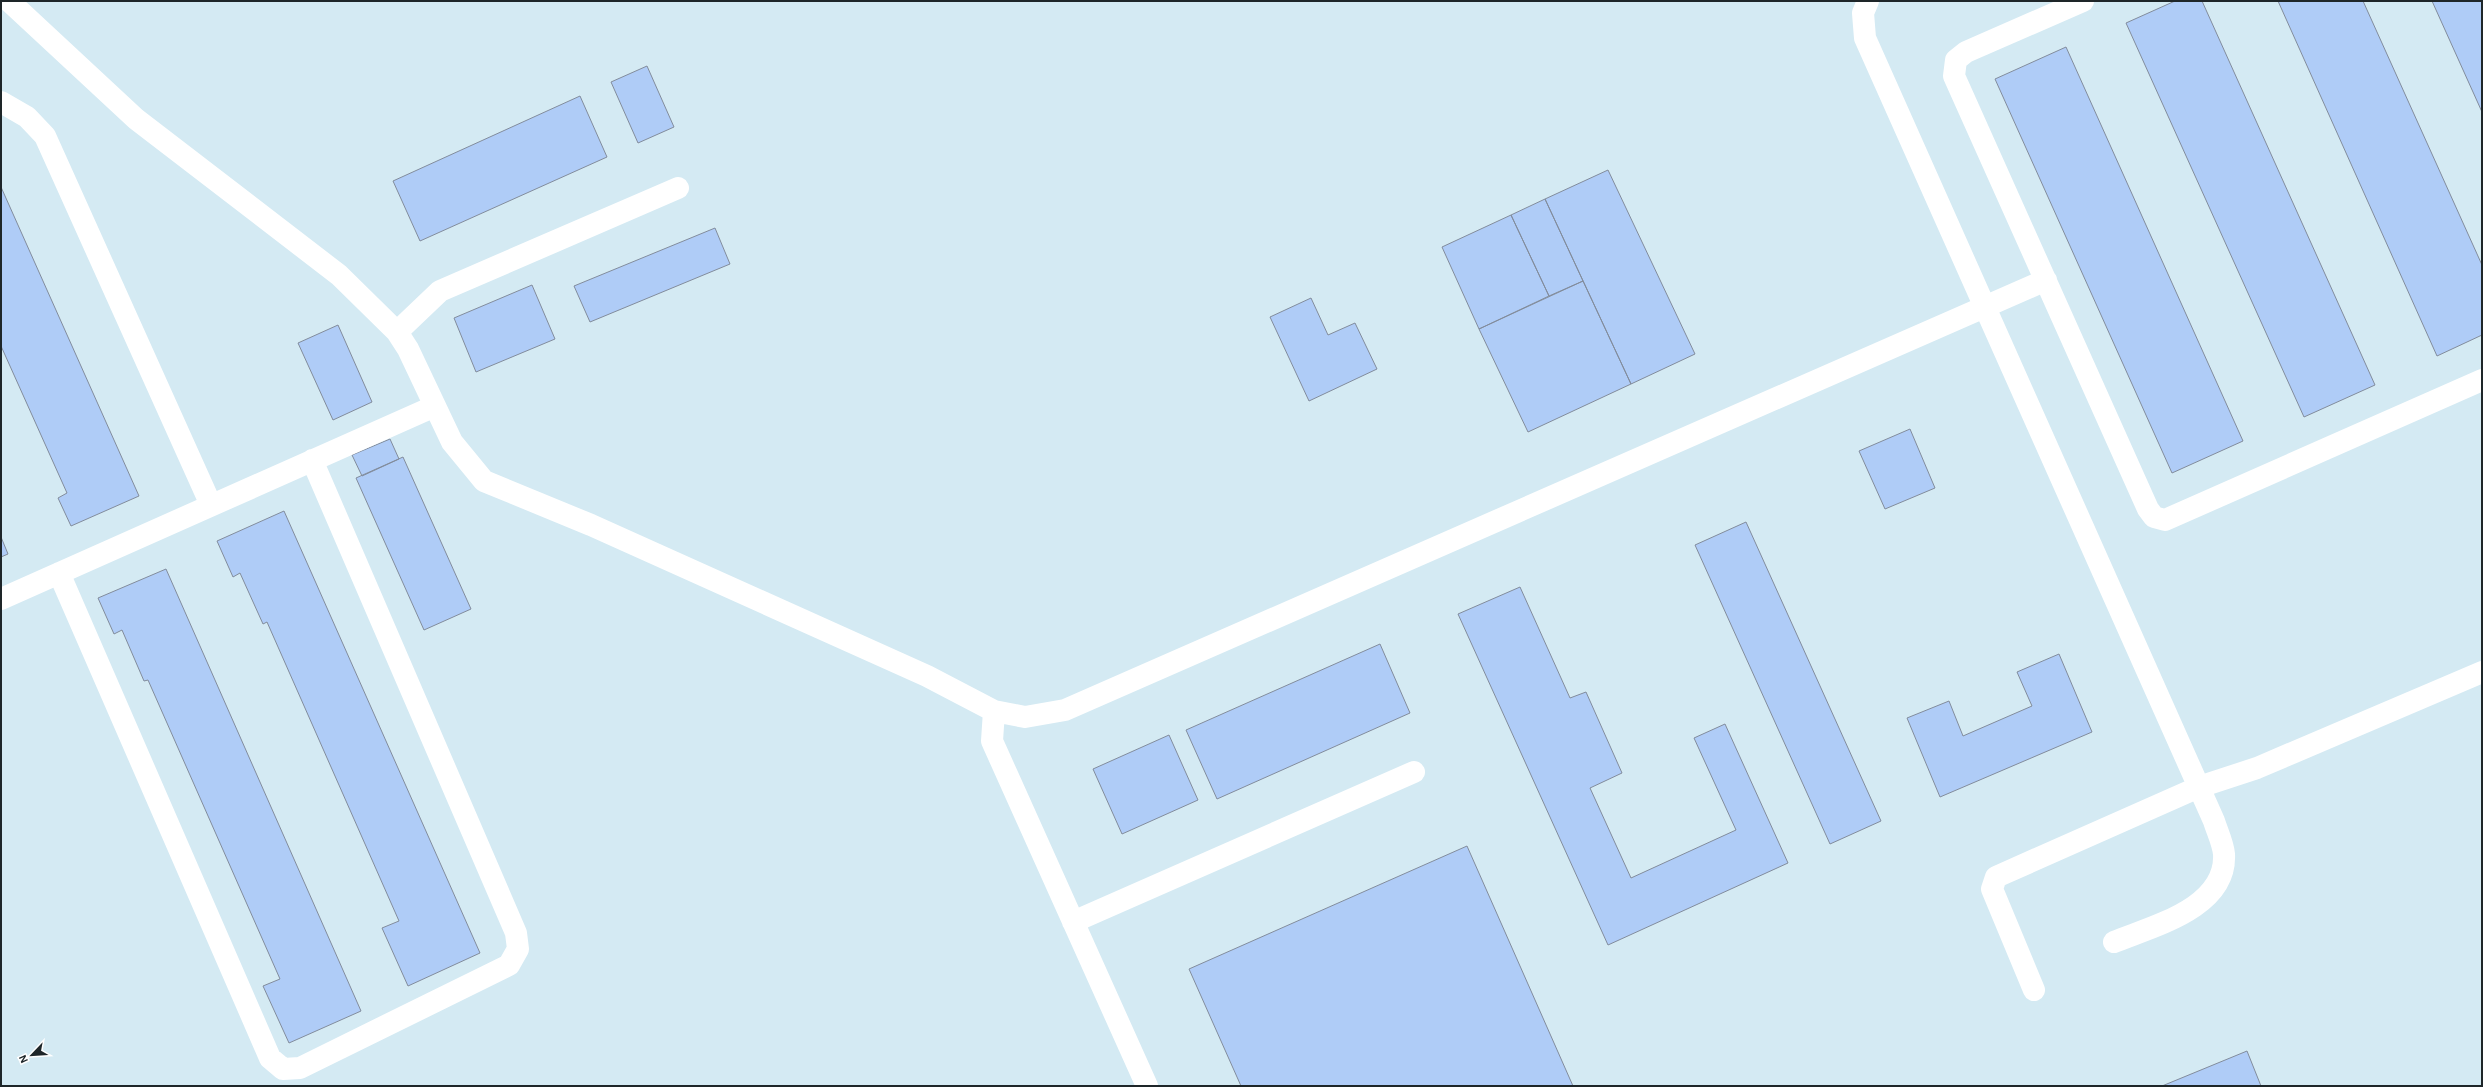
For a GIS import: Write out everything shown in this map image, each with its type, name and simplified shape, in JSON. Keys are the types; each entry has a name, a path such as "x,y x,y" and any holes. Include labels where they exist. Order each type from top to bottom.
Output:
{"lane":[{"path":"9,1 136,119 339,275 397,332 452,442 484,481 591,525 912,670 994,711 1025,717 1065,710 2046,280"},
{"path":"1868,1 1863,13 1865,38 2214,821 2224,854 2220,879 2207,897 2188,911 2114,942"},
{"path":"2083,1 1966,52 1956,60 1954,76 2148,509 2154,517 2165,520 2482,380"},
{"path":"1,102 27,117 44,136 60,167 211,505"},
{"path":"397,332 440,291 678,188"},
{"path":"1,599 435,406"},
{"path":"59,573 270,1058 283,1069 300,1068 509,965 518,949 516,933 312,460"},
{"path":"2034,990 1992,889 1996,877 2199,787 2257,768 2482,672"},
{"path":"994,711 992,741 1147,1086"},
{"path":"1073,922 1414,772"}],"building":[{"path":"2175,1 2202,1 2375,385 2304,417 2126,23"},
{"path":"2278,1 2363,1 2482,265 2482,335 2437,356"},
{"path":"2432,1 2482,1 2482,112"},
{"path":"2066,47 2243,441 2172,473 1995,79"},
{"path":"647,66 674,127 638,143 611,82"},
{"path":"580,96 607,157 420,241 393,181"},
{"path":"1608,170 1695,354 1631,384 1545,199"},
{"path":"1,187 139,496 71,526 58,498 67,493 1,346"},
{"path":"1545,199 1583,281 1549,296 1511,215"},
{"path":"1511,215 1549,296 1479,329 1442,247"},
{"path":"715,228 730,264 590,322 574,286"},
{"path":"1583,281 1631,384 1528,432 1479,329"},
{"path":"532,285 555,339 476,372 454,318"},
{"path":"1311,298 1328,335 1355,323 1377,369 1309,401 1270,317"},
{"path":"338,325 372,402 333,420 298,343"},
{"path":"1910,429 1935,488 1885,509 1859,451"},
{"path":"390,439 399,459 362,476 352,455"},
{"path":"403,457 471,609 424,630 356,478"},
{"path":"284,511 480,953 408,986 382,928 399,921 267,622 263,624 240,573 233,577 217,541"},
{"path":"1746,522 1881,821 1830,844 1695,545"},
{"path":"1,537 8,554 1,557"},
{"path":"166,569 361,1011 289,1043 263,986 280,979 148,680 144,681 122,630 114,634 98,598"},
{"path":"1520,587 1570,698 1586,692 1622,773 1590,788 1631,878 1736,830 1694,738 1725,724 1788,863 1608,945 1458,614"},
{"path":"1380,644 1410,713 1217,799 1186,730"},
{"path":"2059,654 2092,732 1940,797 1907,718 1949,701 1963,736 2032,706 2017,672"},
{"path":"1169,735 1198,800 1122,834 1093,769"},
{"path":"1467,846 1573,1086 1241,1086 1189,969"},
{"path":"2247,1051 2261,1086 2162,1086"}]}
